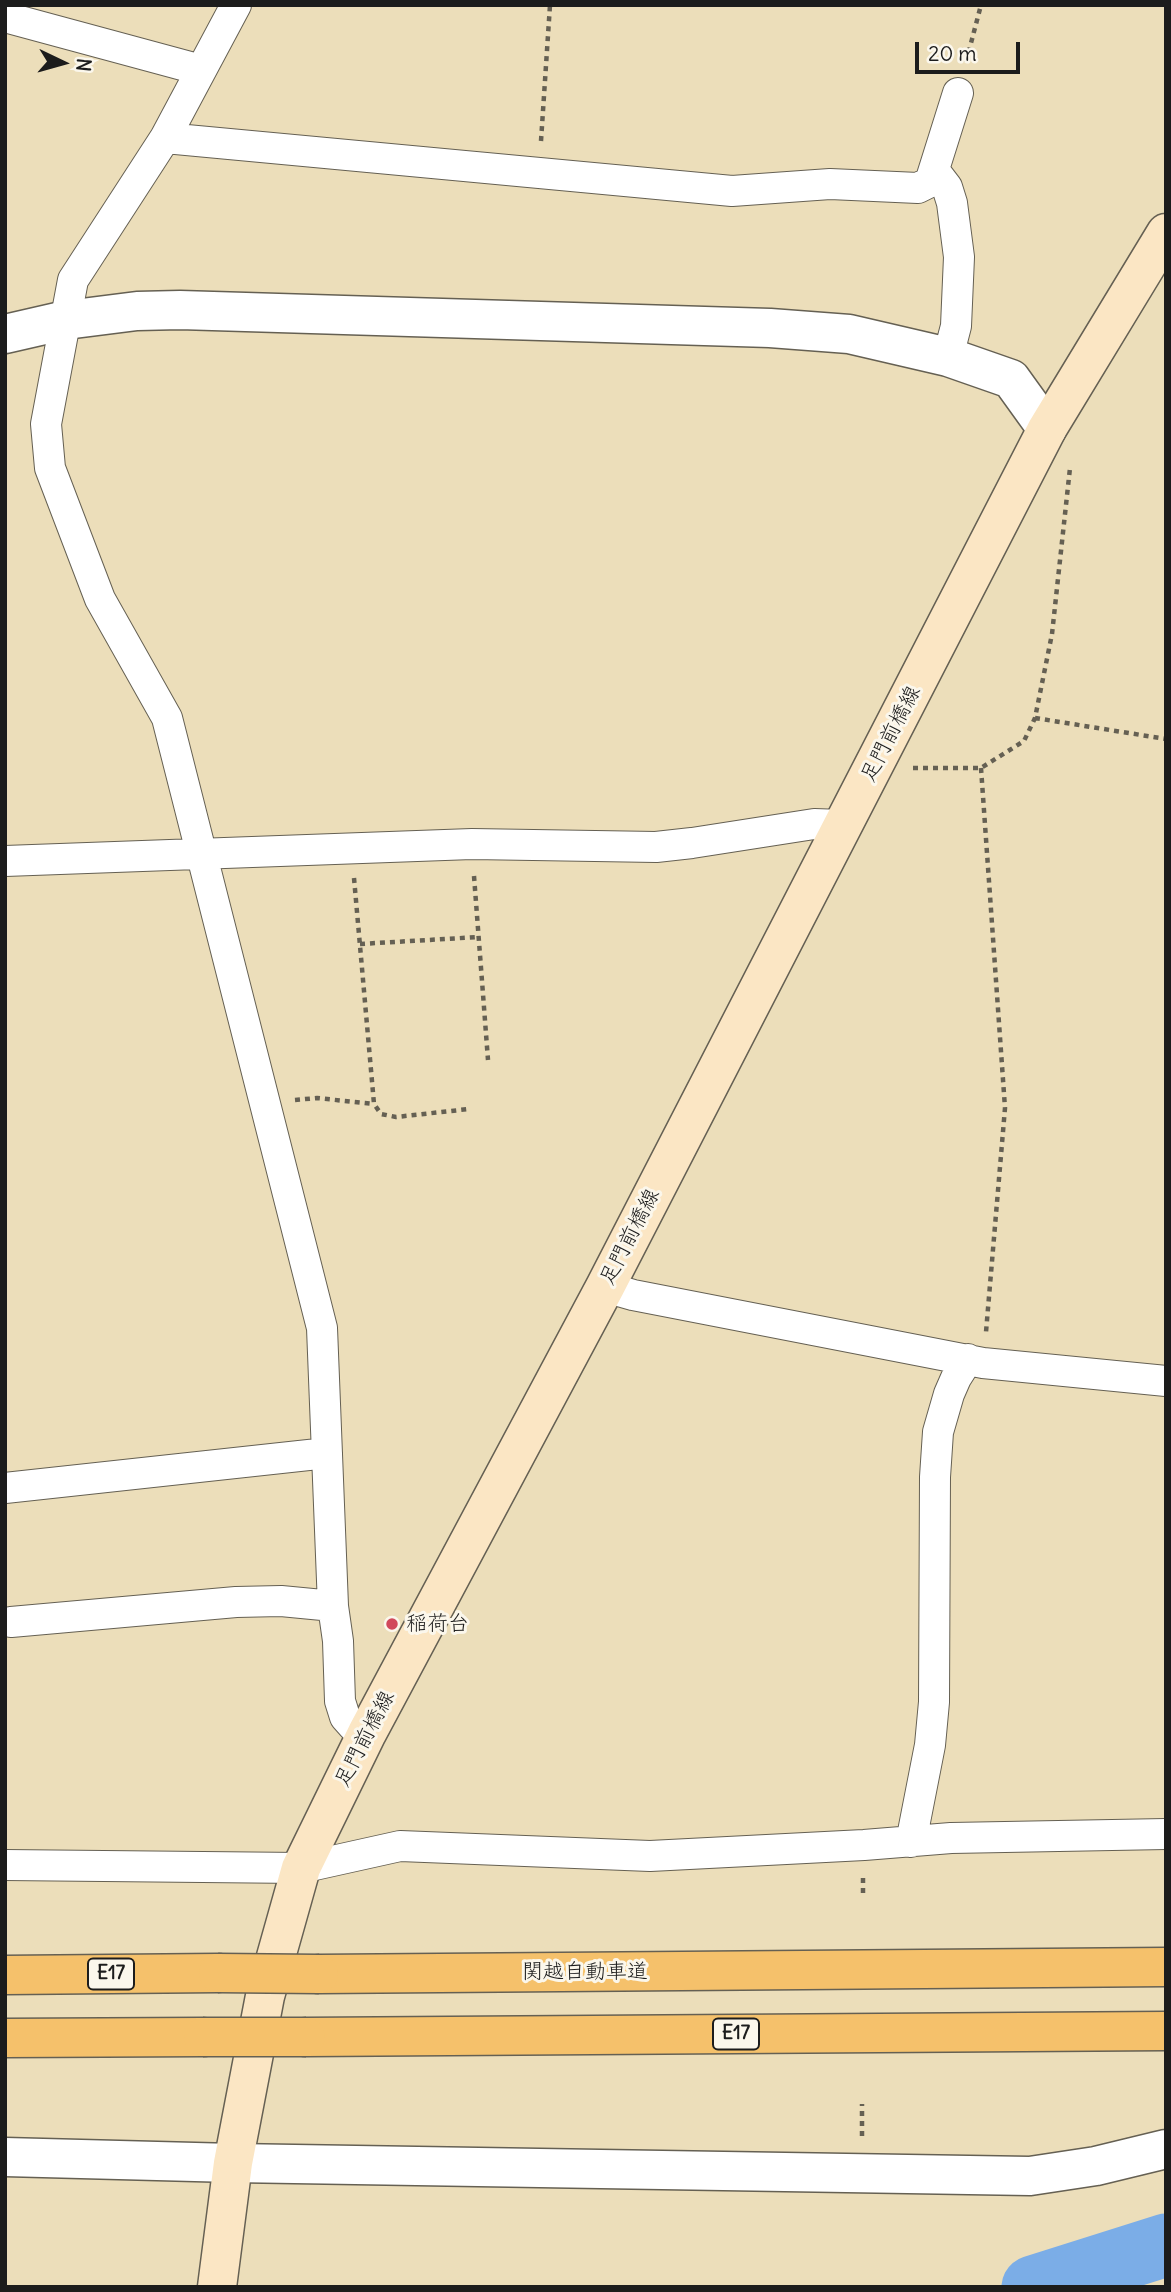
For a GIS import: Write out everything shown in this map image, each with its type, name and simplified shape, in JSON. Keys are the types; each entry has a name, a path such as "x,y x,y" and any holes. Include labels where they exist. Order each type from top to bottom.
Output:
{"highway":[{"name":"関越自動車道","path":"5,1975 1166,1967"},
{"name":"E17","path":"5,2038 1166,2031"}],"main road":[{"name":"足門前橋線","path":"217,2287 233,2163 265,1996 301,1868 367,1733 605,1287 1047,429 1166,233"}],"street":[{"path":"236,5 165,138 73,281 46,424 50,468 100,599 167,718 322,1328 333,1606 338,1641 340,1701 345,1717 367,1733"},
{"path":"5,17 201,70"},
{"path":"165,138 732,191 830,184 918,188 930,182 958,93"},
{"path":"934,170 947,187 952,203 959,257 956,327 948,357"},
{"path":"5,334 66,320 137,311 180,310 770,328 849,334 948,357 1011,379 1047,429"},
{"path":"5,861 471,844 656,847 814,824 842,825"},
{"path":"605,1287 633,1295 976,1361 1166,1381"},
{"path":"911,1842 930,1745 934,1702 935,1476 938,1432 956,1378 976,1361"},
{"path":"5,1488 327,1453"},
{"path":"12,1622 236,1602 281,1601 333,1606"},
{"path":"5,1865 301,1868 400,1846 650,1856 951,1838 1166,1834"},
{"path":"5,2157 1030,2175 1084,2168 1166,2149"}],"path":[{"path":"538,173 550,5"},
{"path":"958,93 981,5"},
{"path":"872,772 904,768 981,768 1024,741 1035,718 1052,634 1070,471 1064,449 1047,429"},
{"path":"1035,718 1166,739"},
{"path":"976,1361 996,1242 1006,1108 981,768"},
{"path":"471,844 488,1060"},
{"path":"352,849 374,1104 381,1114 396,1117 469,1109"},
{"path":"360,944 479,937"},
{"path":"266,1105 317,1098 374,1104"}],"waterway":[{"path":"1033,2287 1166,2245"}],"place":[{"name":"稲荷台","path":"392,1624"}]}
